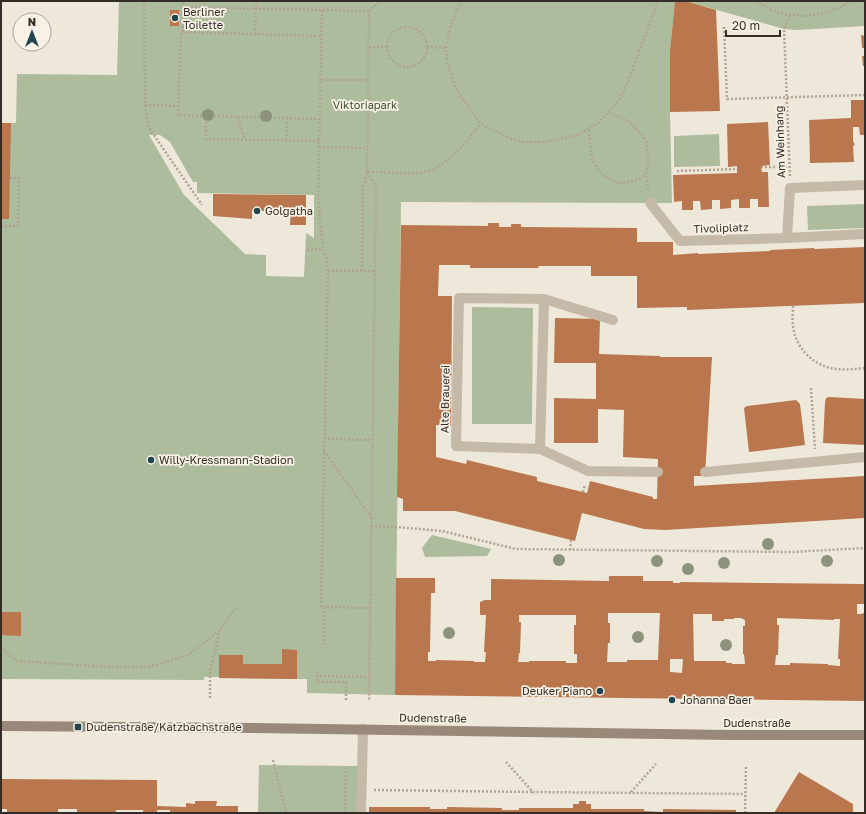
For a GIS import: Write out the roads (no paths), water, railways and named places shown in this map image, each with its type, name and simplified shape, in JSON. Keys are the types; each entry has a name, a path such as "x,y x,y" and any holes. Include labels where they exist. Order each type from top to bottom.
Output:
{"main road":[{"name":"Dudenstraße","path":"1,726 363,729 730,735 865,735"}],"street":[{"path":"787,238 790,188 865,185"},
{"name":"Tivoliplatz","path":"650,204 680,241 865,234"},
{"name":"Alte Brauerei","path":"540,449 456,446 458,298 544,298 613,320"},
{"path":"544,298 540,449 588,470 658,472"},
{"path":"705,472 865,457"},
{"path":"362,813 363,729"}],"place":[{"name":"Berliner Toilette","path":"175,18"},
{"name":"Golgatha","path":"257,211"},
{"name":"Willy-Kressmann-Stadion","path":"151,460"},
{"name":"Deuker Piano","path":"600,691"},
{"name":"Johanna Baer","path":"672,700"},
{"name":"Dudenstraße/Katzbachstraße","path":"78,727"}],"park label":[{"name":"Viktoriapark","path":"365,105"}]}
